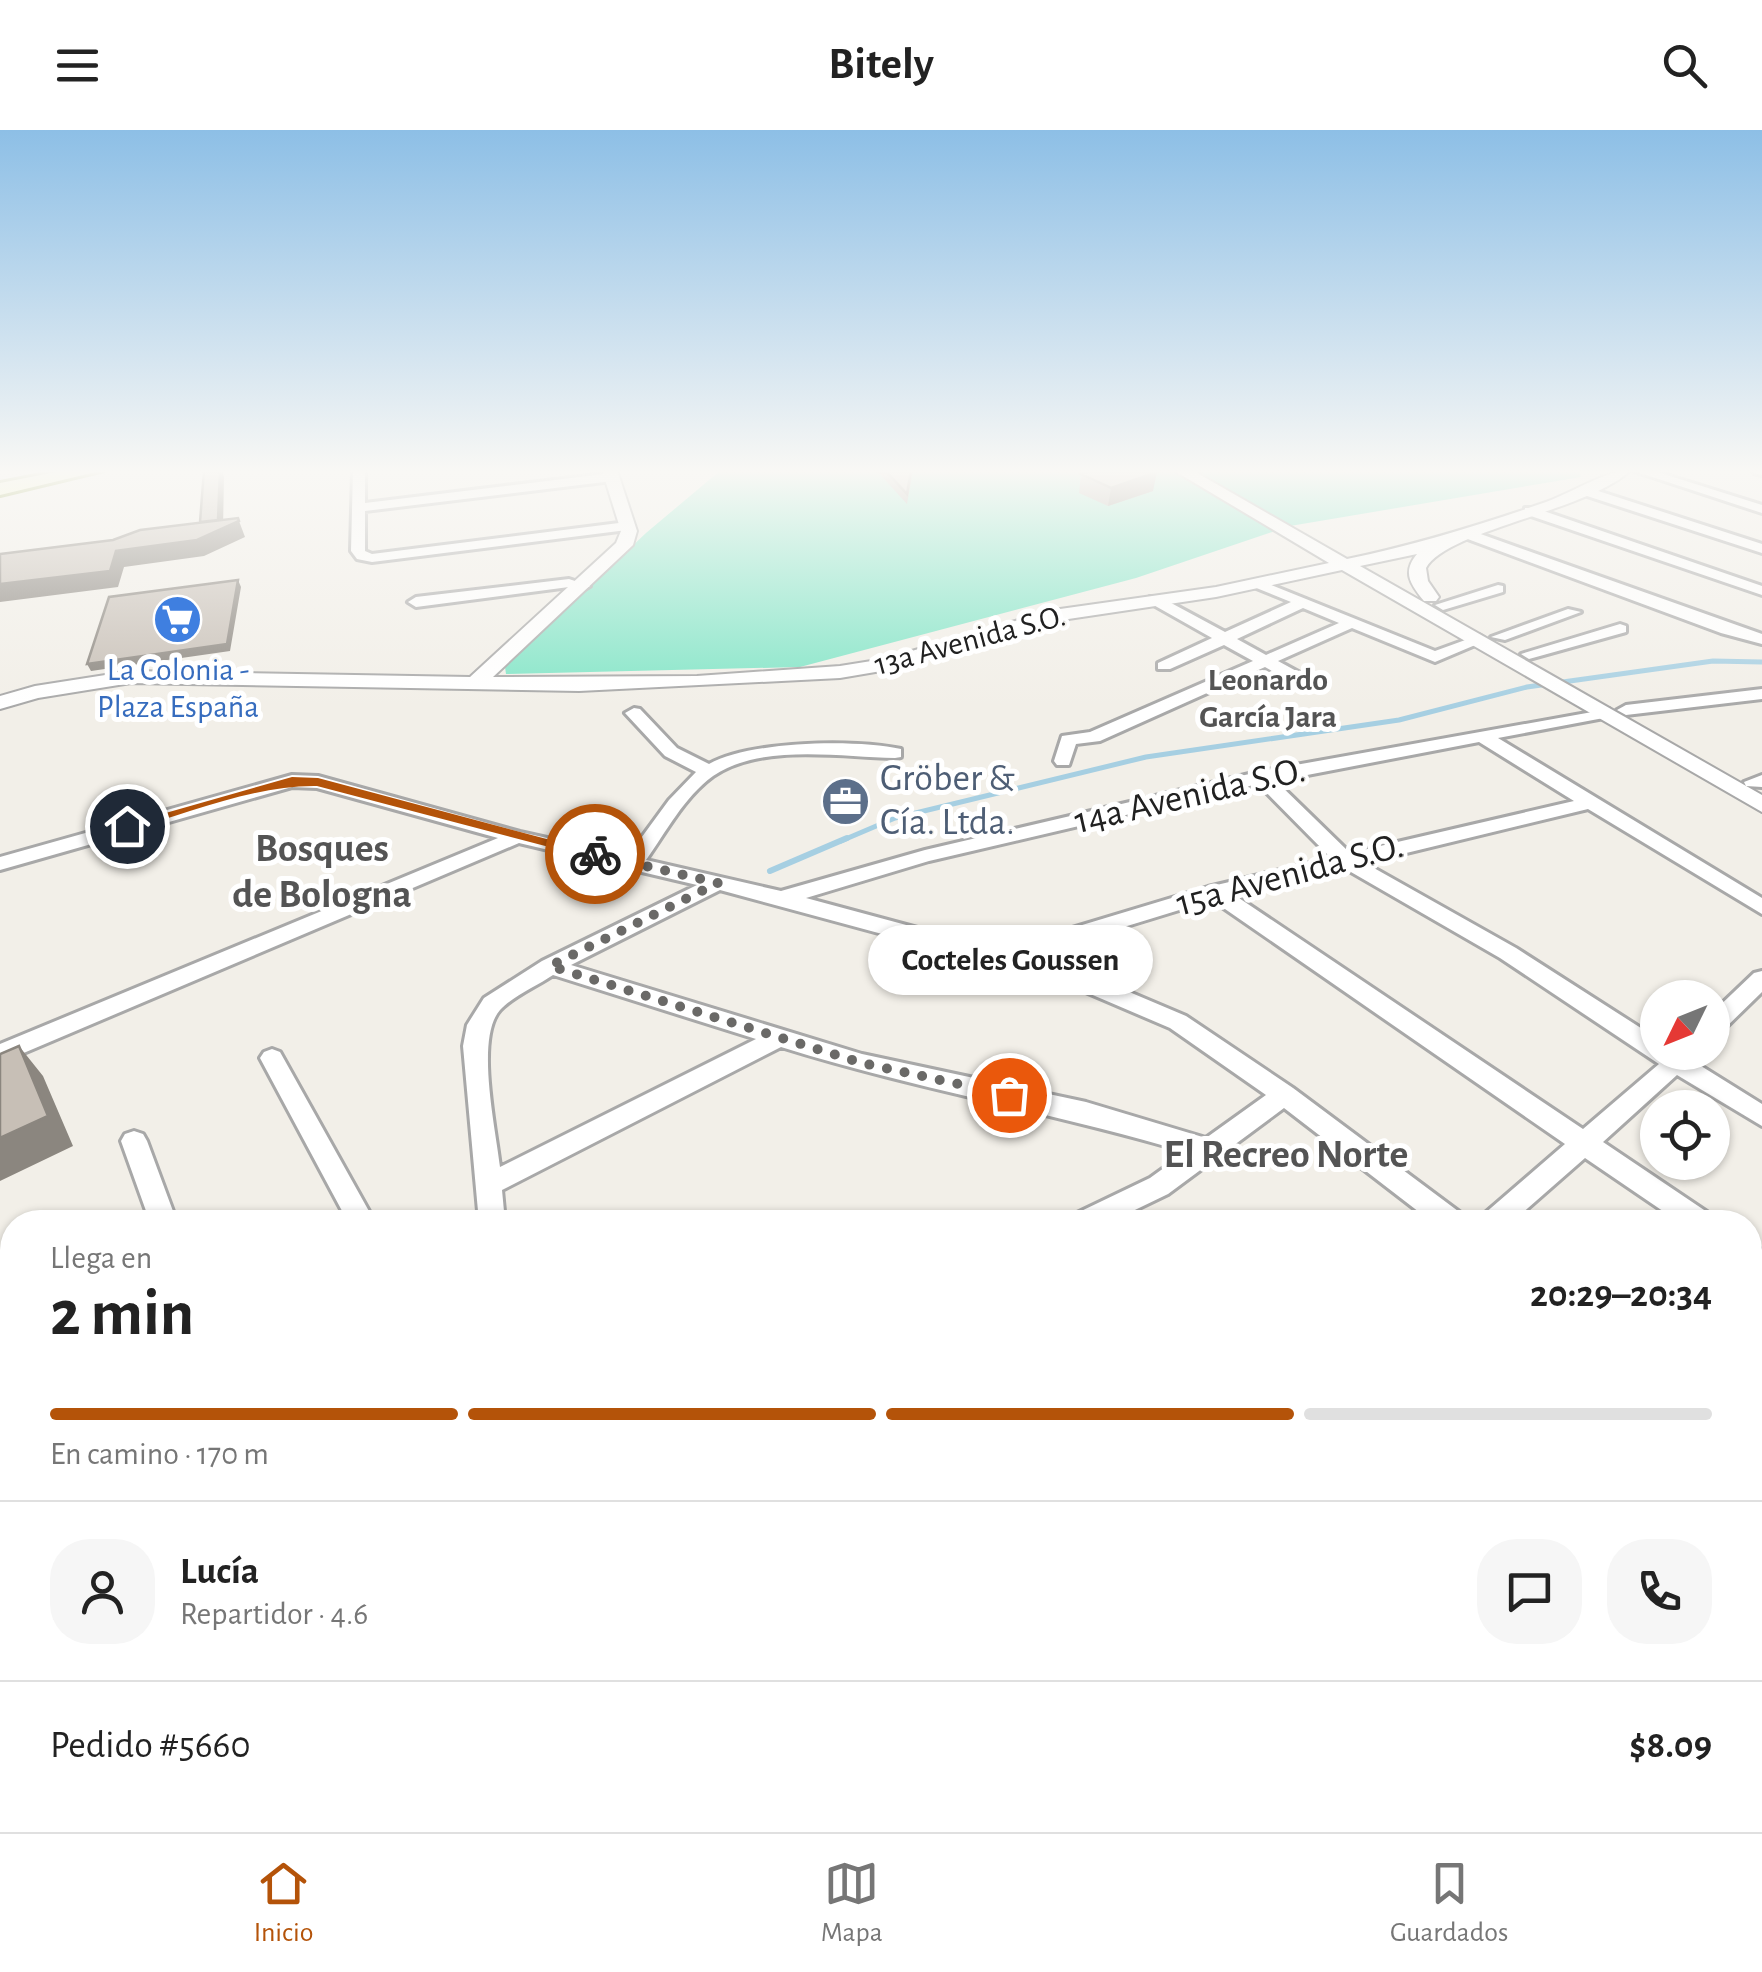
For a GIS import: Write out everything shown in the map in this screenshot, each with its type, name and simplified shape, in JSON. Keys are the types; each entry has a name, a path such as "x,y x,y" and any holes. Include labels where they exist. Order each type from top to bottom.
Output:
{"street":[{"path":"358,549 372,558 441,549"},
{"path":"474,684 620,549"},
{"path":"1282,577 1300,556 1301,549"},
{"path":"1322,549 1489,638 1762,805"},
{"path":"1358,549 1489,638 1529,654 1559,680"},
{"name":"13a Avenida S.O.","path":"400,684 697,682 840,672 886,665 1053,616 1260,584 1346,564 1362,551 1380,549"},
{"path":"1433,549 1414,568 1416,579 1437,601"},
{"path":"1510,549 1756,638"},
{"path":"1641,549 1762,591"},
{"path":"1733,553 1744,549"},
{"path":"1703,571 1718,562"},
{"path":"1307,571 1377,582"},
{"path":"416,602 569,583 583,586"},
{"path":"1260,584 1436,657 1574,612"},
{"path":"1437,601 1498,589"},
{"path":"1155,600 1305,683"},
{"path":"1164,666 1304,602"},
{"path":"1063,761 1068,740 1094,736 1353,622"},
{"path":"1529,654 1620,629"},
{"path":"0,703 35,692 131,677 400,684 455,674 499,658"},
{"name":"14a Avenida S.O.","path":"781,898 925,856 1262,778 1614,712 1762,694"},
{"path":"1614,712 1759,784"},
{"path":"634,713 671,752 708,771"},
{"path":"1482,737 1762,907"},
{"path":"634,863 708,771 730,761 790,752 895,753"},
{"path":"1262,778 1344,858 1508,953 1640,1036"},
{"path":"0,864 258,789 292,781 318,782 517,836 781,898 1074,978 1178,1022 1284,1094 1436,1210"},
{"name":"15a Avenida S.O.","path":"995,959 1215,892 1344,858 1589,803"},
{"path":"0,1054 517,836"},
{"path":"491,1210 475,1046 479,1025 492,1004 550,966 718,883"},
{"path":"1215,892 1682,1210"},
{"path":"550,966 862,1063 1086,1112 1209,1150"},
{"path":"1730,1013 1757,991"},
{"path":"488,1185 780,1038"},
{"path":"272,1058 355,1210"},
{"path":"1508,1210 1584,1144 1656,1070"},
{"path":"1693,1070 1762,1116"},
{"path":"1110,1210 1159,1186 1284,1094"},
{"path":"134,1141 160,1210"}],"green space":[{"path":"629,549 1221,549 1136,578 800,667 506,674 505,667"}],"building":[{"path":"37,549 128,549 116,551 110,571 0,584 0,554"},
{"path":"238,580 227,644 87,664 109,597"},
{"path":"19,1046 48,1116 0,1138 0,1054"}],"waterway":[{"path":"841,841 895,818 1146,757 1399,720 1527,687 1713,661 1762,662"},
{"path":"770,871 847,838"}],"way so far":[{"path":"595,854 718,883 550,966 862,1063 1009,1095"}],"place":[{"name":"La Colonia - Plaza España","path":"178,620"},
{"name":"Gröber & Cía. Ltda.","path":"845,801"},
{"name":"Cocteles Goussen","path":"1009,1095"}],"district":[{"name":"Leonardo García Jara","path":"1268,698"},
{"name":"Bosques de Bologna","path":"322,872"},
{"name":"El Recreo Norte","path":"1286,1155"}],"route":[{"path":"127,826 292,781 318,782 595,854"}]}
